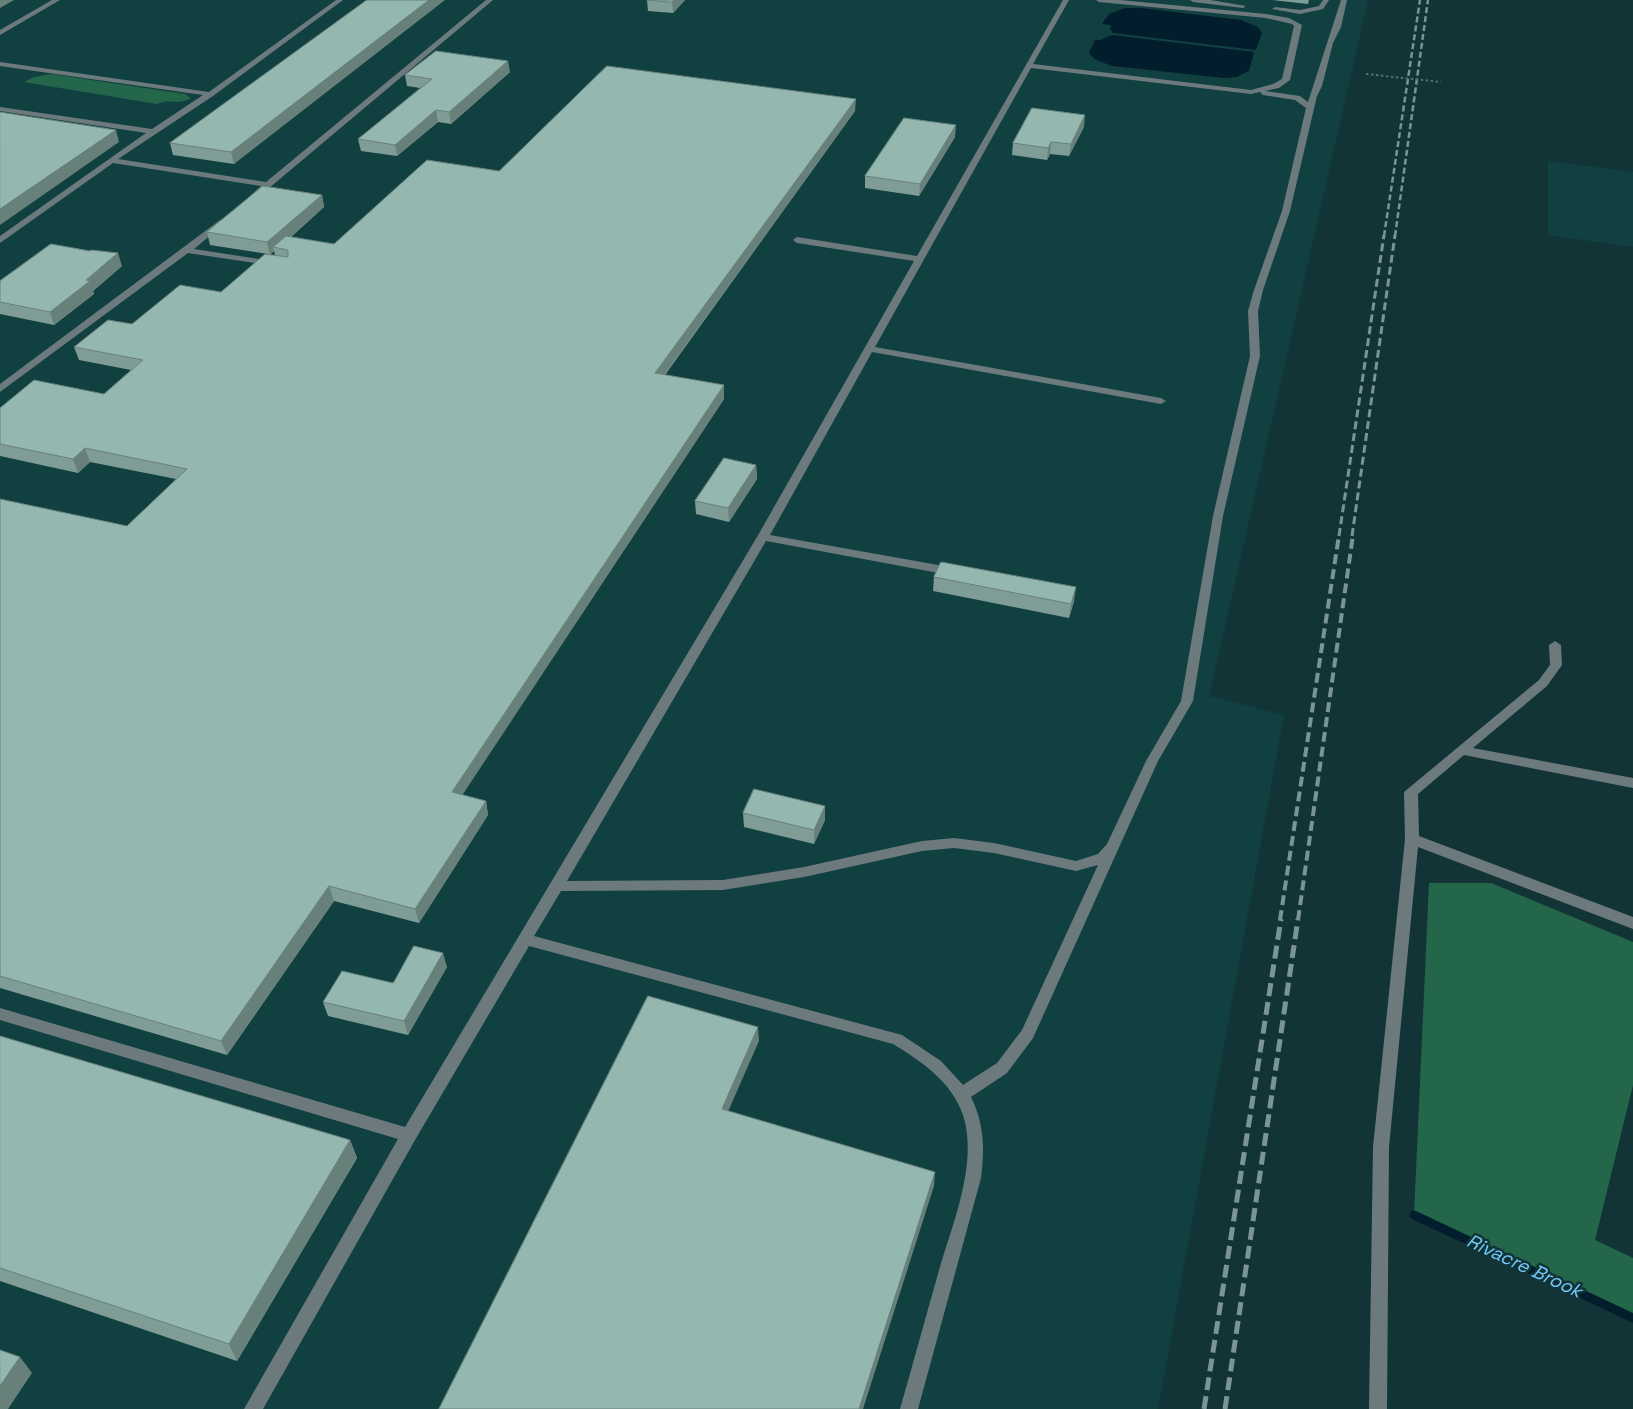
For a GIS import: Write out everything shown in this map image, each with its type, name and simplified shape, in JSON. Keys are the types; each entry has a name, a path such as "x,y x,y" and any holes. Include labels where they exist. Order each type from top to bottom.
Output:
{"street":[{"path":"0,33 57,0"},
{"path":"0,240 112,160 210,94 340,0"},
{"path":"244,204 490,0"},
{"path":"253,1409 524,938 763,537 1066,0"},
{"path":"1099,0 1266,16 1295,22 1298,25 1286,80 1276,86 1251,92"},
{"path":"1193,0 1300,12 1321,8 1326,0"},
{"path":"961,1095 1002,1068 1028,1034 1152,761 1187,701 1218,516 1255,356 1256,346 1252,330 1252,312 1282,226 1310,106 1318,86 1329,43 1337,27 1344,0"},
{"path":"0,64 210,94"},
{"path":"1029,66 1296,98 1310,106"},
{"path":"0,109 153,132"},
{"path":"112,160 268,185"},
{"path":"0,389 230,215"},
{"path":"797,240 920,259"},
{"path":"186,250 278,264"},
{"path":"870,349 1161,401"},
{"path":"763,537 969,575"},
{"path":"1378,1409 1380,1147 1412,839 1411,792 1543,683 1556,665 1555,645"},
{"path":"1461,750 1633,782"},
{"path":"1412,839 1633,923"},
{"path":"556,886 723,885 804,872 922,846 954,843 994,848 1076,866 1103,858 1113,848"},
{"path":"524,938 897,1039 924,1054 951,1079 968,1106 975,1132 975,1158 966,1206 909,1409"},
{"path":"0,1014 409,1135"}],"path":[{"path":"1366,74 1441,82"}],"shaded area":[{"path":"0,0 1368,0 1209,696 1284,715 1158,1409 0,1409"},
{"path":"1548,161 1633,172 1633,247 1548,235"}],"green space":[{"path":"51,74 185,94 191,98 157,104 24,82 34,77"},
{"path":"1429,883 1491,883 1633,942 1633,1085 1595,1240 1633,1258 1633,1318 1414,1215"}],"water":[{"path":"1125,8 1141,8 1241,20 1258,27 1262,33 1256,50 1113,33 1110,29 1111,25 1102,24 1109,14"},
{"path":"1112,35 1254,52 1249,71 1236,77 1224,78 1112,66 1094,59 1089,53 1095,40"}],"building":[{"path":"367,0 429,0 231,152 170,143"},
{"path":"647,0 674,0 672,2"},
{"path":"436,51 508,61 449,112 436,110 395,145 358,139 432,79 405,75"},
{"path":"607,66 856,99 655,373 724,385 452,792 486,801 415,909 329,886 221,1041 0,976 0,499 127,526 187,469 85,448 73,459 0,444 0,408 34,380 104,394 143,360 74,347 108,320 132,324 180,285 221,292 265,254 288,257 288,250 273,247 286,236 334,244 427,160 499,171"},
{"path":"1032,108 1085,115 1071,144 1051,142 1048,148 1013,143"},
{"path":"0,112 116,130 0,209"},
{"path":"904,118 956,125 920,184 865,176"},
{"path":"263,186 322,195 267,242 207,232"},
{"path":"51,244 90,251 118,253 86,280 90,281 50,312 0,302 0,281"},
{"path":"724,458 756,465 728,508 695,501"},
{"path":"941,562 1076,587 1071,604 934,577"},
{"path":"754,789 825,806 814,830 743,813"},
{"path":"414,946 443,953 404,1021 323,1002 342,971 393,983"},
{"path":"648,996 758,1027 722,1109 935,1172 859,1409 439,1409"},
{"path":"0,1036 350,1140 229,1344 0,1268"},
{"path":"0,1350 20,1357 0,1386"}],"waterway":[{"name":"Rivacre Brook","path":"1414,1215 1633,1318"}],"railway":[{"path":"1384,236 1420,0"},
{"path":"1395,236 1428,0"},
{"path":"1339,536 1384,235"},
{"path":"1352,536 1395,235"},
{"path":"1280,920 1339,535"},
{"path":"1298,920 1353,535"},
{"path":"1204,1409 1281,919"},
{"path":"1225,1409 1298,919"}]}
